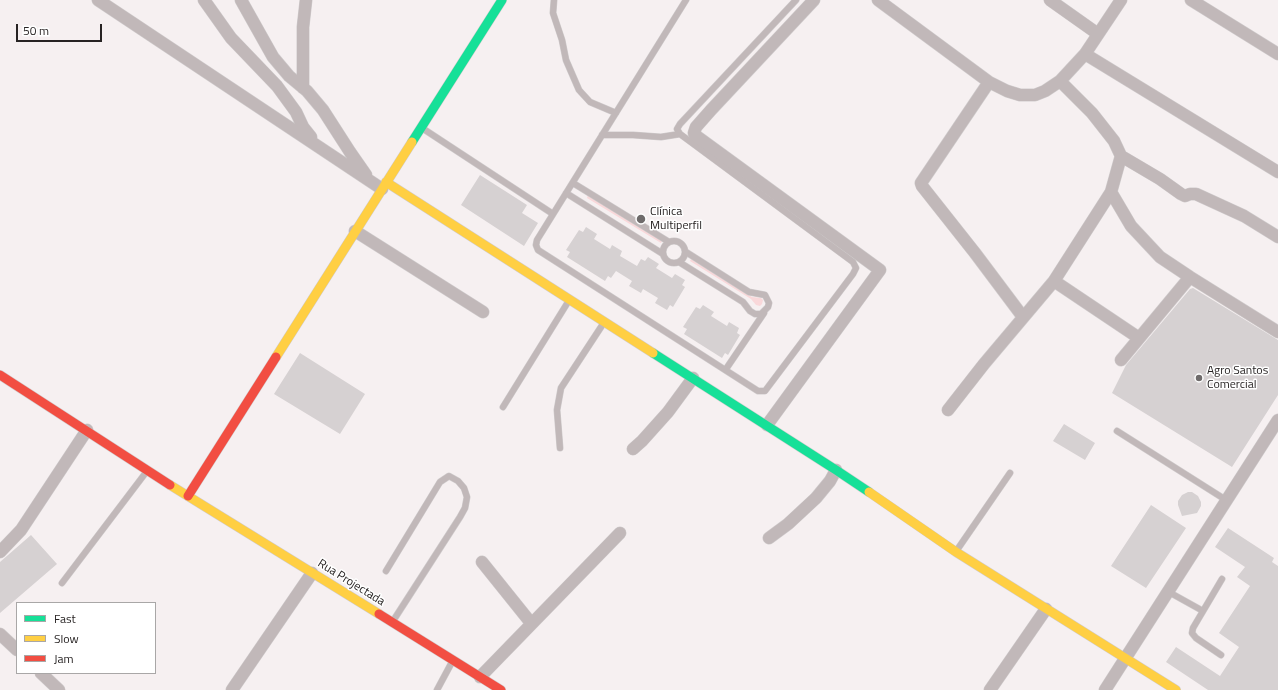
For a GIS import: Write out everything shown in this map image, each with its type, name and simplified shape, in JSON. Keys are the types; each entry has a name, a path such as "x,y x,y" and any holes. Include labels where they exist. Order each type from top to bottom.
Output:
{"street":[{"path":"98,0 325,151 384,185"},
{"path":"204,0 231,38 278,86 296,112 303,127 325,151"},
{"path":"241,0 274,57 289,76 324,110 365,173 694,378 836,470 956,552 1176,690"},
{"path":"303,88 303,27 306,0"},
{"path":"188,496 502,0"},
{"path":"767,425 880,270 694,133 696,127 711,110 814,0"},
{"path":"878,0 989,82 1007,91 1020,95 1035,95 1045,91 1060,81 1085,54 1121,0"},
{"path":"1050,0 1098,34"},
{"path":"1191,0 1278,54"},
{"path":"1085,54 1278,172"},
{"path":"1060,81 1092,113 1114,141 1121,156 1160,179 1181,194 1185,196 1196,194 1244,216 1278,237"},
{"path":"989,82 921,183 1024,317"},
{"path":"948,410 984,364 1054,281 1111,192 1121,156"},
{"path":"1111,192 1131,226 1160,257 1278,332"},
{"path":"355,231 483,312"},
{"path":"1121,360 1190,277"},
{"path":"1054,281 1139,338"},
{"name":"Rua Projectada","path":"0,375 188,496 501,690"},
{"path":"633,449 668,412 694,378"},
{"path":"1105,690 1278,420"},
{"path":"0,552 22,530 87,430"},
{"path":"769,538 788,524 816,498 830,481 836,470"},
{"path":"480,677 620,533"},
{"path":"482,562 532,623"},
{"path":"232,690 312,573"},
{"path":"990,690 1046,609"},
{"path":"0,634 16,649"},
{"path":"42,674 59,690"}],"lane":[{"path":"554,0 553,13 562,40 566,60 579,90 590,102 616,113"},
{"path":"686,0 537,240 536,245 538,250 758,390 765,391 856,268 853,262 680,134 677,129 796,0"},
{"path":"421,128 553,214"},
{"path":"602,135 626,134 661,137 680,134"},
{"path":"573,183 669,242"},
{"path":"566,193 663,254 668,262 676,264 683,259 686,252"},
{"path":"663,254 664,248 669,242 678,242 683,245 686,252 749,292 761,293 765,295 769,303 726,369"},
{"path":"679,262 744,302 750,311 756,314 761,314 764,312"},
{"path":"503,407 569,300"},
{"path":"560,448 557,410 561,388 604,323"},
{"path":"1117,431 1226,500"},
{"path":"62,583 148,470"},
{"path":"956,552 1010,473"},
{"path":"386,571 440,482 449,476 458,481 464,488 467,497 465,508 392,623"},
{"path":"1221,655 1196,638 1192,633 1193,628 1222,579"},
{"path":"1167,592 1203,611"},
{"path":"437,690 453,660"}],"shaded area":[{"path":"588,195 662,241 661,243 587,198"},
{"path":"691,259 752,297 761,298 763,300 762,304 760,306 756,305 751,299 690,261"}],"building":[{"path":"480,175 527,205 522,213 538,223 524,246 461,205"},
{"path":"586,227 597,234 594,239 610,249 612,245 622,251 620,256 637,266 641,259 645,261 648,257 659,264 656,268 672,278 675,274 685,280 682,285 685,287 673,307 670,305 667,310 655,303 658,298 643,289 641,293 629,286 632,281 616,271 611,278 608,276 605,281 567,257 570,252 566,250 579,230 583,232"},
{"name":"Agro Santos Comercial","path":"1193,288 1278,340 1278,395 1232,467 1112,393 1126,365 1190,289"},
{"path":"703,305 714,312 711,316 727,326 729,322 739,328 737,333 740,335 728,355 725,353 722,358 684,334 687,329 683,327 696,307 700,309"},
{"path":"300,353 365,394 340,434 274,394"},
{"path":"1064,424 1095,443 1085,460 1053,441"},
{"path":"1192,492 1198,496 1201,506 1197,513 1182,516 1178,501 1182,495"},
{"path":"1151,505 1186,528 1146,588 1111,566"},
{"path":"1228,528 1274,558 1272,562 1278,566 1278,690 1208,690 1166,662 1176,647 1220,676 1239,647 1219,633 1250,586 1237,577 1245,567 1215,547"},
{"path":"31,535 57,564 0,613 0,562"}],"traffic: fast":[{"path":"412,142 502,0"},
{"path":"653,353 869,492"}],"traffic: slow":[{"path":"276,357 412,142"},
{"path":"386,182 653,353"},
{"path":"170,485 379,614"},
{"path":"869,492 956,552 1176,690"}],"traffic: jam":[{"path":"188,496 276,357"},
{"path":"0,375 170,485"},
{"path":"379,614 501,690"}],"place":[{"name":"Clínica Multiperfil","path":"641,219"},
{"name":"Agro Santos Comercial","path":"1199,378"}]}
